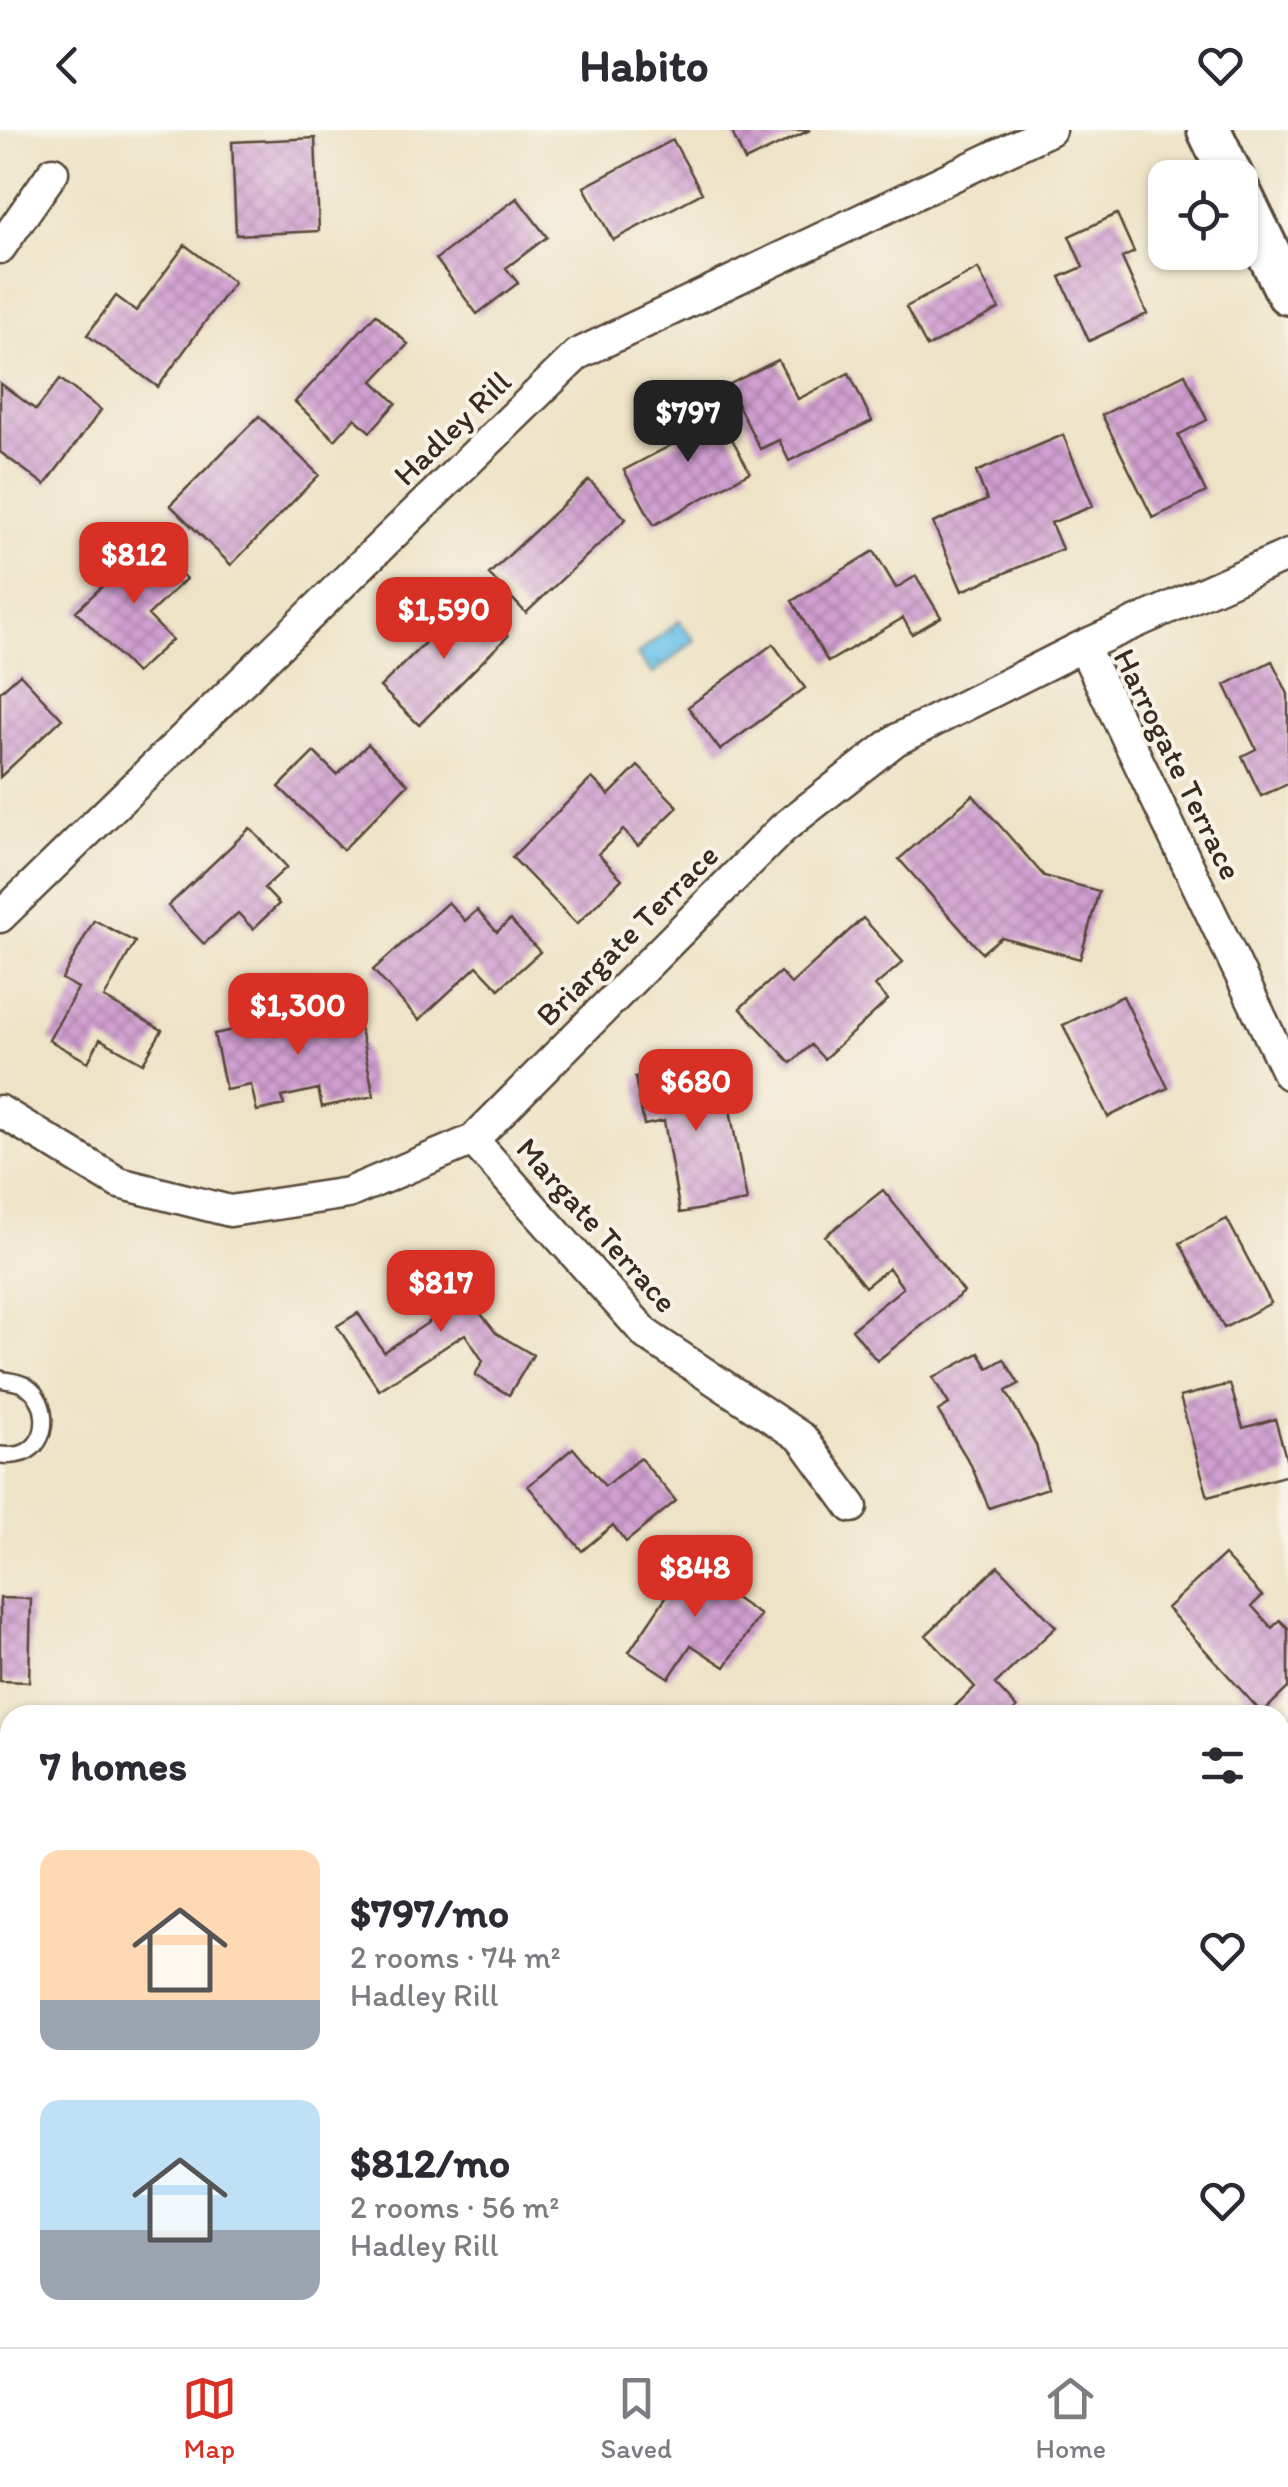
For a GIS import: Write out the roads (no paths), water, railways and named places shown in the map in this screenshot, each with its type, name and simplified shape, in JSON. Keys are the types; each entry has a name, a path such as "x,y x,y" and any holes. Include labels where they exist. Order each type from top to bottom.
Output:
{"main road":[{"path":"1209,130 1223,160"},
{"path":"1258,231 1288,293"}],"street":[{"name":"Hadley Rill","path":"0,918 578,354 1050,130"},
{"path":"0,248 53,172"},
{"name":"Briargate Terrace","path":"0,1111 118,1183 230,1211 348,1193 473,1140 783,828 896,740 1082,646 1288,555"},
{"name":"Harrogate Terrace","path":"1082,646 1288,1074"},
{"name":"Margate Terrace","path":"473,1140 647,1336 802,1438 852,1507"}],"lane":[{"path":"0,1379 21,1383 36,1393 43,1409 44,1431 31,1449 14,1456 0,1455"}],"water":[{"path":"679,621 695,640 653,674 637,655"}]}
